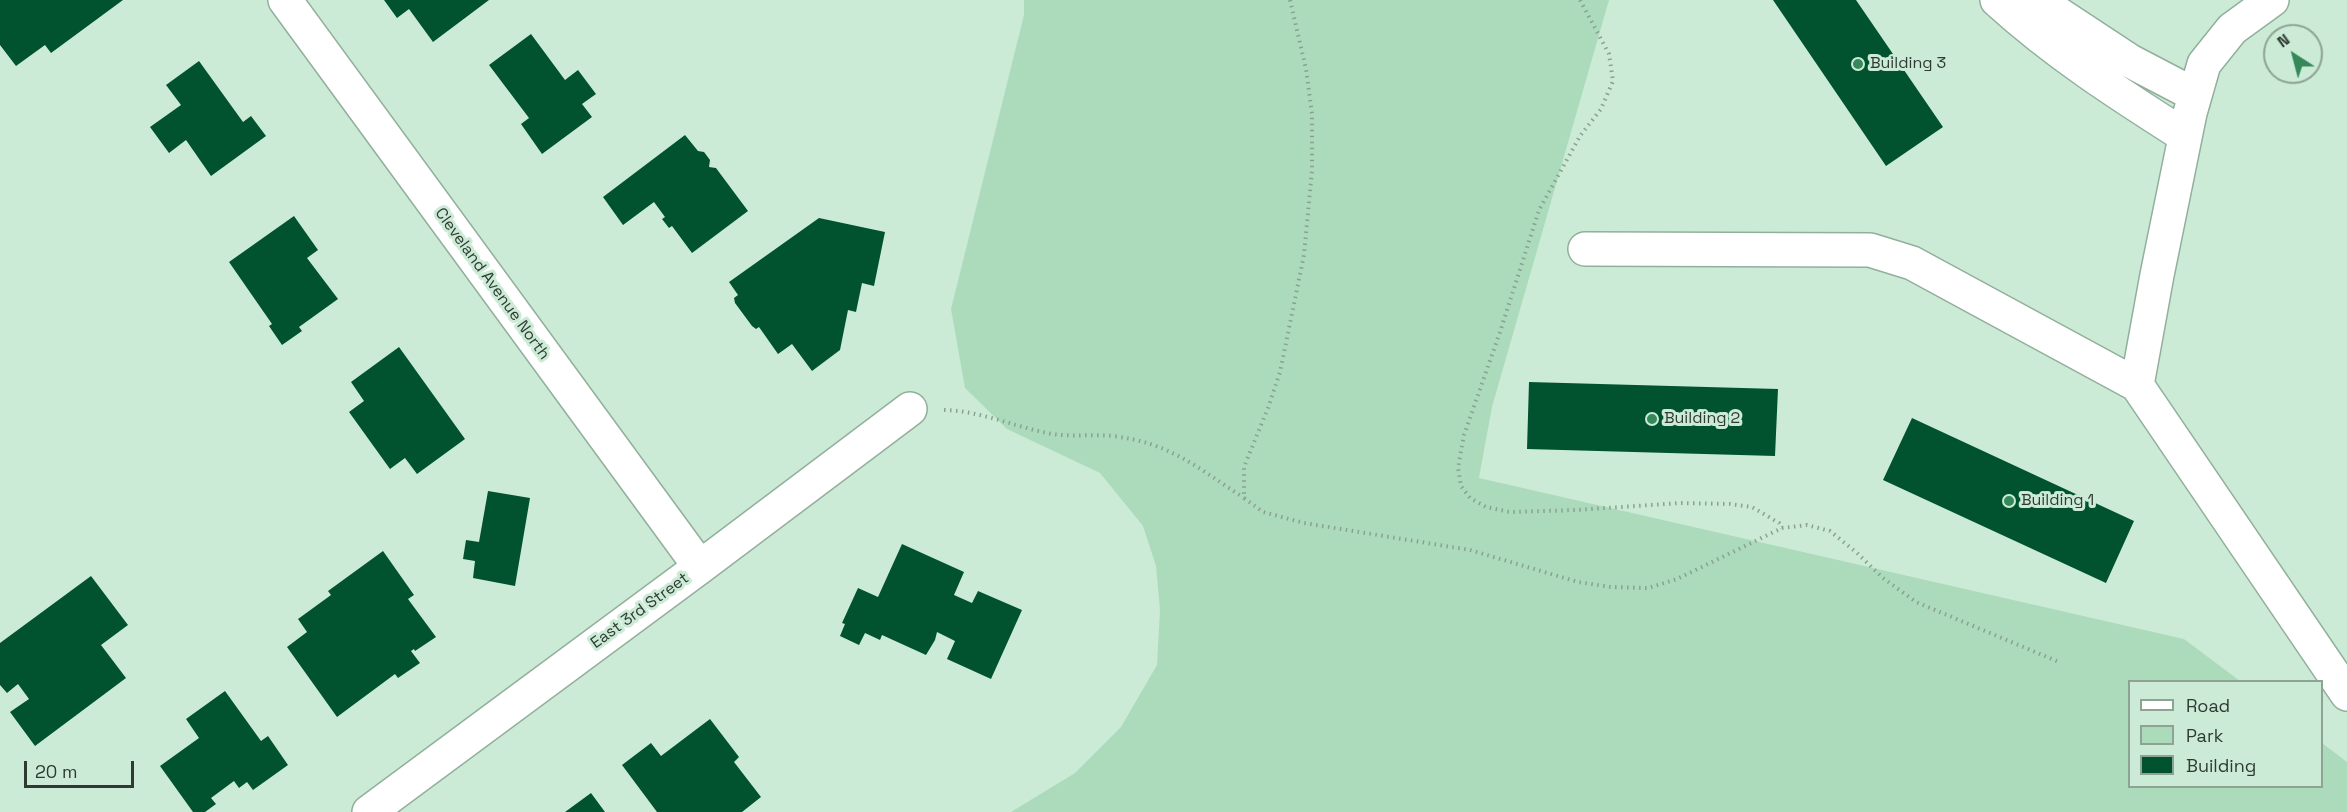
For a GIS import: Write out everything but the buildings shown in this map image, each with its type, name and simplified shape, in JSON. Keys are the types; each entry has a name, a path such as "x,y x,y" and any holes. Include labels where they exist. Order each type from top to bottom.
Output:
{"street":[{"name":"Cleveland Avenue North","path":"285,0 700,567"},
{"path":"1997,0 2065,58 2185,136"},
{"path":"2021,0 2048,7 2130,61 2195,95"},
{"path":"2138,385 2185,136 2204,64 2232,29 2272,0"},
{"path":"1585,249 1870,250 1912,263 2138,385 2347,694"},
{"name":"East 3rd Street","path":"369,812 910,409"}],"path":[{"path":"1244,498 1244,466 1280,372 1304,255 1312,170 1312,114 1306,69 1290,0"},
{"path":"1580,0 1609,54 1613,81 1601,109 1580,136 1539,210 1464,435 1458,468 1461,486 1470,498 1486,507 1509,512 1680,503 1730,504 1752,507 1779,523 1782,528"},
{"path":"910,409 966,410 1054,434 1111,436 1146,441 1185,458 1263,512 1304,524 1470,550 1578,582 1611,587 1648,588 1677,579 1782,528 1807,525 1830,531 1856,552 1882,578 1916,602 2059,662"}],"green space":[{"path":"1024,0 1609,0 1492,407 1479,478 2184,639 2239,680 2128,680 2128,788 2323,788 2323,744 2347,762 2347,812 1011,812 1075,773 1121,727 1157,665 1160,610 1156,566 1143,526 1100,473 1007,429 965,388 951,309 1024,15"}],"place":[{"name":"Building 3","path":"1858,64"},
{"name":"Building 2","path":"1652,419"},
{"name":"Building 1","path":"2009,501"}]}
